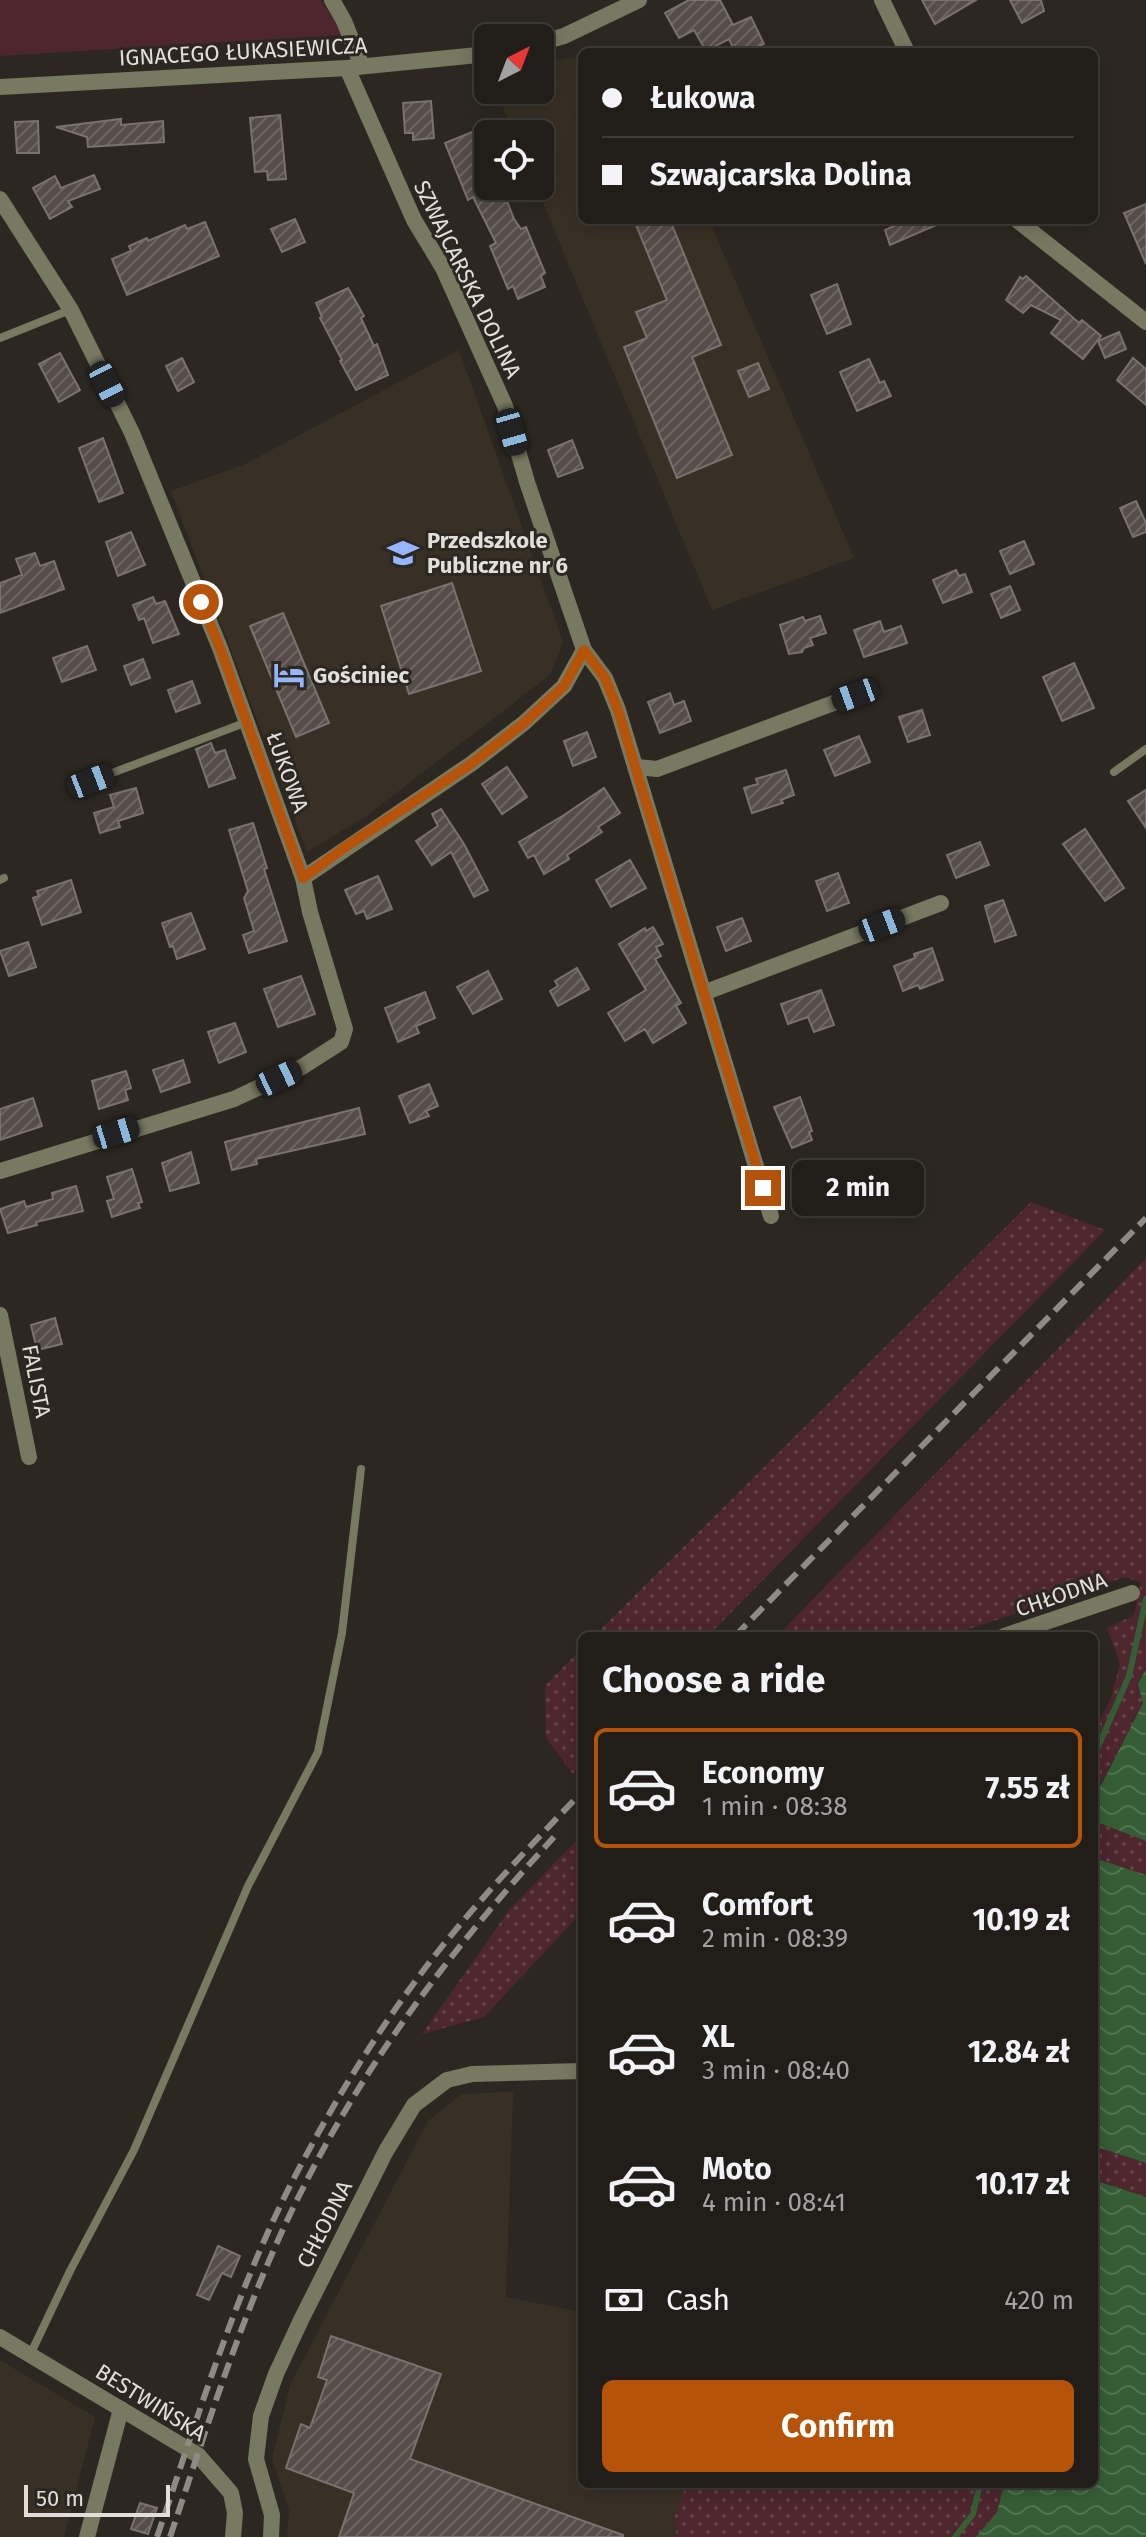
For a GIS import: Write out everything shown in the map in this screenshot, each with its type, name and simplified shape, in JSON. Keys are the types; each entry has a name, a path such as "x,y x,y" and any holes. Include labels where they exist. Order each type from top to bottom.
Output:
{"street":[{"name":"SZWAJCARSKA DOLINA","path":"332,0 344,21 354,67 414,220 443,268 505,406 527,482 584,650 605,678 618,710 706,992 771,1216"},
{"path":"554,39 639,0"},
{"path":"882,0 905,48"},
{"name":"IGNACEGO ŁUKASIEWICZA","path":"0,87 354,67 474,55"},
{"name":"ŁUKOWA","path":"0,199 71,310 132,433 220,648 303,878 345,1029 341,1042 302,1067 234,1099 0,1171"},
{"path":"1022,224 1146,322"},
{"path":"303,878 471,764 524,723 564,686 584,650"},
{"path":"637,767 657,769 855,695"},
{"path":"706,992 941,903"},
{"name":"FALISTA","path":"0,1315 29,1457"},
{"name":"CHŁODNA","path":"1016,1632 1132,1593"},
{"name":"CHŁODNA","path":"271,2537 272,2515 256,2459 261,2416 301,2320 386,2151 414,2105 447,2080 472,2074 578,2071"},
{"name":"BESTWIŃSKA","path":"0,2337 198,2455 231,2493 235,2513 233,2537"},
{"path":"87,2537 121,2409"}],"lane":[{"path":"0,338 71,310"},
{"path":"91,781 247,722"},
{"path":"1114,772 1146,749"},
{"path":"30,2355 134,2150 248,1886 318,1752 342,1633 361,1469"}],"shaded area":[{"path":"0,0 321,0 343,35 0,56"},
{"path":"578,59 578,224 711,224 854,558 712,610 542,200 554,200 554,120 508,120 502,104 554,104 554,61"},
{"name":"Przedszkole Publiczne nr 6","path":"459,350 563,642 550,675 365,817 307,852 171,491 245,464"},
{"path":"1031,1202 1105,1230 712,1632 598,1632"},
{"path":"1146,1258 1146,1669 1138,1684 1143,1703 1098,1789 1098,1722 1111,1698 1120,1664 1107,1628 1134,1615 1141,1582 1125,1577 960,1632 781,1632"},
{"path":"578,1652 578,1769 573,1774 546,1738 545,1686"},
{"path":"1098,1823 1146,1841 1146,1875 1098,1859"},
{"path":"578,1839 578,1916 484,2017 422,2034 510,1909"},
{"path":"513,2092 506,2297 578,2311 578,2488 686,2488 674,2519 677,2537 287,2537 289,2510 272,2459 291,2383 428,2121 462,2094"},
{"path":"1098,2147 1146,2163 1146,2197 1098,2181"},
{"path":"0,2360 95,2417 64,2537 0,2537"},
{"path":"686,2488 1003,2488 997,2512 976,2537 677,2537 674,2519"}],"water":[{"path":"1146,1669 1146,1841 1098,1823 1098,1791 1143,1703 1138,1684"},
{"path":"1098,1859 1146,1875 1146,2163 1098,2147"},
{"path":"1098,2181 1146,2197 1146,2537 976,2537 997,2512 1003,2488 1098,2488"}],"building":[{"path":"689,0 720,0 733,25 751,17 764,44 755,48 733,48 729,39 712,48 704,48 694,30 679,38 665,13"},
{"path":"922,0 976,0 935,24"},
{"path":"1010,0 1041,0 1044,11 1022,23"},
{"path":"431,101 434,138 413,140 413,133 405,133 403,103"},
{"path":"280,115 286,179 268,180 267,171 255,172 250,118"},
{"path":"121,119 121,125 163,121 164,142 88,147 87,137 56,127"},
{"path":"38,121 39,153 17,153 15,122"},
{"path":"474,131 474,199 468,200 445,143"},
{"path":"94,175 100,189 68,201 72,207 50,219 33,188 55,176 61,188"},
{"path":"474,200 507,200 521,229 526,227 545,273 541,276 545,287 518,299 513,286 508,289 490,246 496,243"},
{"path":"1146,204 1146,264 1124,213"},
{"path":"295,219 305,242 282,252 271,229"},
{"path":"205,222 219,256 127,295 112,259 131,251 129,246 147,238 148,241 185,225 187,229"},
{"path":"636,224 672,224 721,345 692,357 732,455 677,478 624,347 647,338 636,312 667,300"},
{"path":"898,224 939,224 890,245 885,230"},
{"path":"1026,276 1079,323 1082,320 1101,336 1083,359 1051,333 1061,320 1031,305 1023,313 1006,300 1020,277 1023,279"},
{"path":"837,284 851,324 827,334 811,295"},
{"path":"348,288 364,316 361,318 374,346 377,344 388,375 356,390 320,318 316,303"},
{"path":"1119,332 1126,349 1105,358 1098,341"},
{"path":"60,353 80,390 59,402 39,364"},
{"path":"182,358 194,382 178,391 166,366"},
{"path":"1133,358 1146,369 1146,405 1117,380"},
{"path":"869,359 880,383 884,381 891,396 857,411 840,372"},
{"path":"758,363 769,389 749,397 738,371"},
{"path":"103,438 123,493 99,502 79,448"},
{"path":"572,440 583,468 558,477 548,450"},
{"path":"1136,501 1146,523 1146,532 1133,537 1120,508"},
{"path":"131,532 145,565 118,576 106,542"},
{"path":"1024,541 1034,564 1010,574 1000,551"},
{"path":"35,553 40,566 54,561 64,589 0,613 0,583 22,575 16,559"},
{"path":"956,570 959,576 965,574 972,592 943,603 933,580"},
{"path":"452,583 481,671 409,694 381,606"},
{"path":"1010,586 1020,610 1001,618 991,594"},
{"path":"153,597 156,604 165,601 179,634 153,643 144,618 139,620 133,605"},
{"name":"Gościniec","path":"283,613 329,723 296,737 250,626"},
{"path":"820,616 826,633 810,638 813,645 802,652 789,654 780,625 803,617 805,621"},
{"path":"880,621 884,632 901,626 907,643 864,657 854,630"},
{"path":"87,646 96,670 62,682 53,658"},
{"path":"143,659 150,678 131,685 124,666"},
{"path":"1074,663 1094,708 1062,721 1043,677"},
{"path":"192,681 200,703 176,712 168,690"},
{"path":"670,693 674,705 684,701 691,721 660,733 648,702"},
{"path":"922,710 930,735 908,742 899,717"},
{"path":"587,732 596,757 573,766 564,741"},
{"path":"859,736 870,762 835,776 824,750"},
{"path":"211,743 215,753 225,750 235,778 209,787 196,749"},
{"path":"507,767 527,797 502,814 482,784"},
{"path":"786,770 794,795 781,800 783,803 752,813 744,788 758,784 756,779"},
{"path":"136,788 143,813 118,821 120,827 100,833 94,813 114,807 110,795"},
{"path":"604,788 620,813 598,827 602,832 567,855 569,859 544,874 534,855 528,858 519,842"},
{"path":"1146,790 1146,828 1128,801"},
{"path":"441,809 488,890 474,897 451,852 432,865 416,841 438,826 432,814"},
{"path":"253,823 287,941 249,953 243,935 254,931 244,898 248,891 229,830"},
{"path":"1085,829 1124,888 1105,901 1063,844"},
{"path":"980,842 989,865 956,878 947,855"},
{"path":"630,860 646,888 611,907 596,880"},
{"path":"838,873 849,903 827,911 816,881"},
{"path":"378,876 392,909 367,919 364,911 356,914 345,890"},
{"path":"71,880 81,912 42,925 33,898 39,896 37,891"},
{"path":"1003,900 1016,935 995,942 985,906"},
{"path":"191,913 205,949 177,959 162,923"},
{"path":"742,918 751,941 726,951 717,927"},
{"path":"653,927 663,944 656,947 661,956 655,959 681,1003 676,1006 686,1023 653,1043 645,1029 625,1041 608,1013 646,990 619,944 645,928 646,931"},
{"path":"28,942 36,967 9,976 0,951"},
{"path":"932,948 943,980 920,989 918,985 903,991 894,966"},
{"path":"577,968 589,989 558,1006 550,991 558,986 555,981"},
{"path":"488,971 502,999 473,1014 457,987"},
{"path":"301,976 315,1014 278,1027 264,989"},
{"path":"821,990 834,1025 814,1032 808,1017 788,1024 781,1004"},
{"path":"425,992 435,1018 416,1026 419,1033 398,1042 385,1008"},
{"path":"235,1023 246,1052 219,1063 208,1032"},
{"path":"183,1060 190,1082 161,1092 153,1070"},
{"path":"126,1071 131,1088 125,1090 128,1100 99,1109 92,1081"},
{"path":"429,1084 438,1106 426,1111 429,1116 410,1123 399,1096"},
{"path":"800,1097 812,1131 809,1132 812,1140 792,1148 774,1107"},
{"path":"33,1098 42,1126 0,1140 0,1109"},
{"path":"359,1108 365,1134 256,1159 257,1164 232,1170 225,1142"},
{"path":"191,1152 199,1183 170,1191 162,1163"},
{"path":"132,1169 142,1202 138,1203 140,1208 112,1217 107,1201 114,1199 107,1177"},
{"path":"76,1186 83,1211 36,1222 37,1225 8,1233 0,1209 24,1201 26,1207 53,1199 52,1193"},
{"path":"55,1318 62,1344 37,1350 31,1325"},
{"path":"218,2246 240,2256 231,2277 222,2273 209,2300 197,2295"},
{"path":"331,2336 441,2374 410,2459 623,2537 339,2537 354,2493 286,2468 301,2424 310,2428 327,2380 318,2377"},
{"path":"140,2503 157,2508 148,2534 131,2529"}],"waterway":[{"path":"1098,1747 1129,1676 1146,1599"},
{"path":"955,2537 973,2514 979,2488"}],"railway":[{"path":"739,1632 1146,1218"},
{"path":"157,2537 253,2267 293,2180 325,2121 377,2035 436,1954 489,1891 578,1796"},
{"path":"170,2537 247,2315 284,2228 329,2138 386,2047 449,1960 554,1837"}],"place":[{"name":"Przedszkole Publiczne nr 6","path":"403,553"},
{"name":"Gościniec","path":"289,675"}],"route":[{"path":"201,602 303,878 471,764 524,723 564,686 584,650 605,678 637,767 763,1188"}]}
